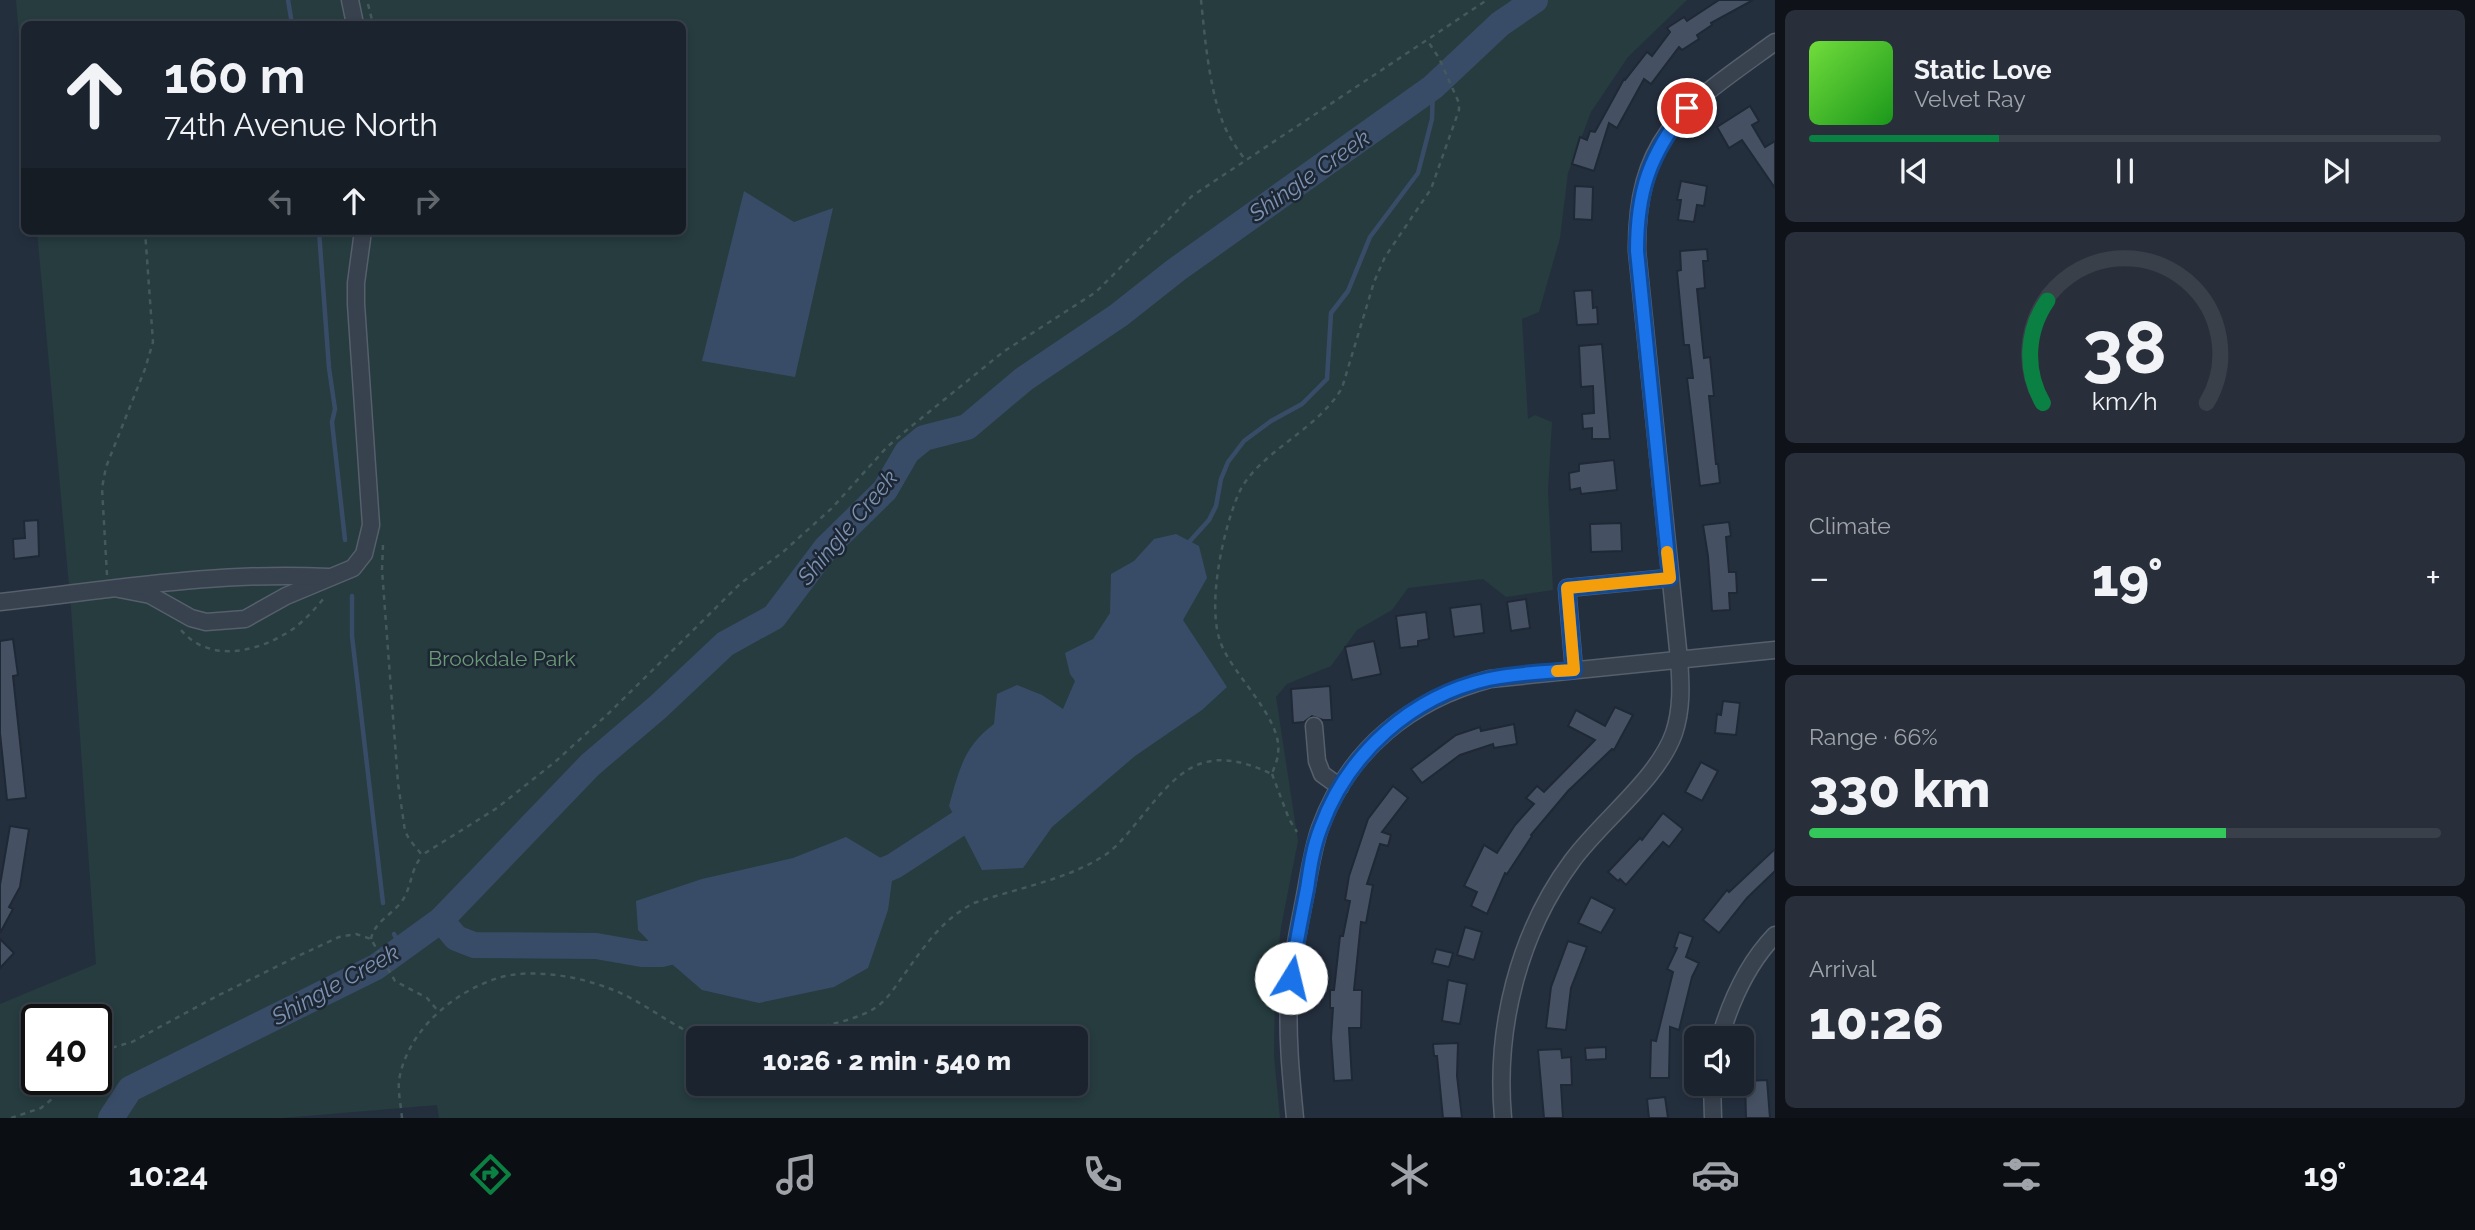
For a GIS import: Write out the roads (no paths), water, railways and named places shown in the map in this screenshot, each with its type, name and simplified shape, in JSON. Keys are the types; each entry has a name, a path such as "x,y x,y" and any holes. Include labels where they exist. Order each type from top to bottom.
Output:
{"street":[{"path":"350,0 354,21"},
{"path":"1503,1118 1502,1068 1506,1023 1515,981 1529,939 1548,900 1572,862 1663,756 1674,734 1679,710 1679,659 1637,251 1637,219 1642,189 1652,160 1668,132 1687,108 1770,46 1775,63"},
{"path":"113,586 150,595 191,618 206,622 232,622 245,619 300,590 335,578 359,562 369,541 372,525 356,304 362,235"},
{"path":"0,602 113,586 180,581 265,575 335,578"},
{"path":"265,575 274,581 277,587 275,602"},
{"path":"1574,670 1567,588 1670,578"},
{"path":"176,609 173,595 180,581"},
{"path":"1295,1118 1288,1040 1289,993 1315,845 1326,813 1340,787 1367,750 1393,725 1425,703 1455,689 1490,679 1775,650"},
{"path":"1314,726 1317,761 1322,774 1340,787"},
{"path":"1723,1026 1729,1007 1746,973 1775,935"},
{"path":"1712,1096 1713,1118"}],"water":[{"path":"744,191 794,222 833,208 795,377 702,361"},
{"path":"1176,534 1199,546 1207,578 1183,620 1227,687 1202,710 1135,756 1052,827 1023,868 982,870 949,806 964,760 975,742 994,724 997,694 1017,685 1042,695 1063,709 1075,681 1070,674 1065,653 1093,639 1110,613 1111,574 1134,561 1154,539"},
{"path":"846,837 894,866 888,910 868,968 834,987 759,1003 702,990 638,930 636,901 702,879 793,858"}],"waterway":[{"path":"288,0 292,21"},
{"name":"Shingle Creek","path":"111,1118 130,1089 376,967 441,920 590,765 658,707 725,644 774,617 826,548 885,490 907,452 924,438 967,427 1024,379 1119,315 1176,270 1433,87 1500,24 1535,0"},
{"path":"1190,541 1209,520 1216,506 1221,479 1228,462 1244,441 1271,421 1302,404 1327,379 1331,313 1348,291 1370,237 1418,173 1432,119 1433,87"},
{"path":"319,235 329,368 335,409 332,422 345,540"},
{"path":"352,596 352,636 383,903"},
{"path":"863,879 894,866 986,806"},
{"path":"441,920 456,938 474,945 596,946 642,954 661,954 694,946"},
{"path":"394,934 402,950"}],"park label":[{"name":"Brookdale Park","path":"502,658"}]}
